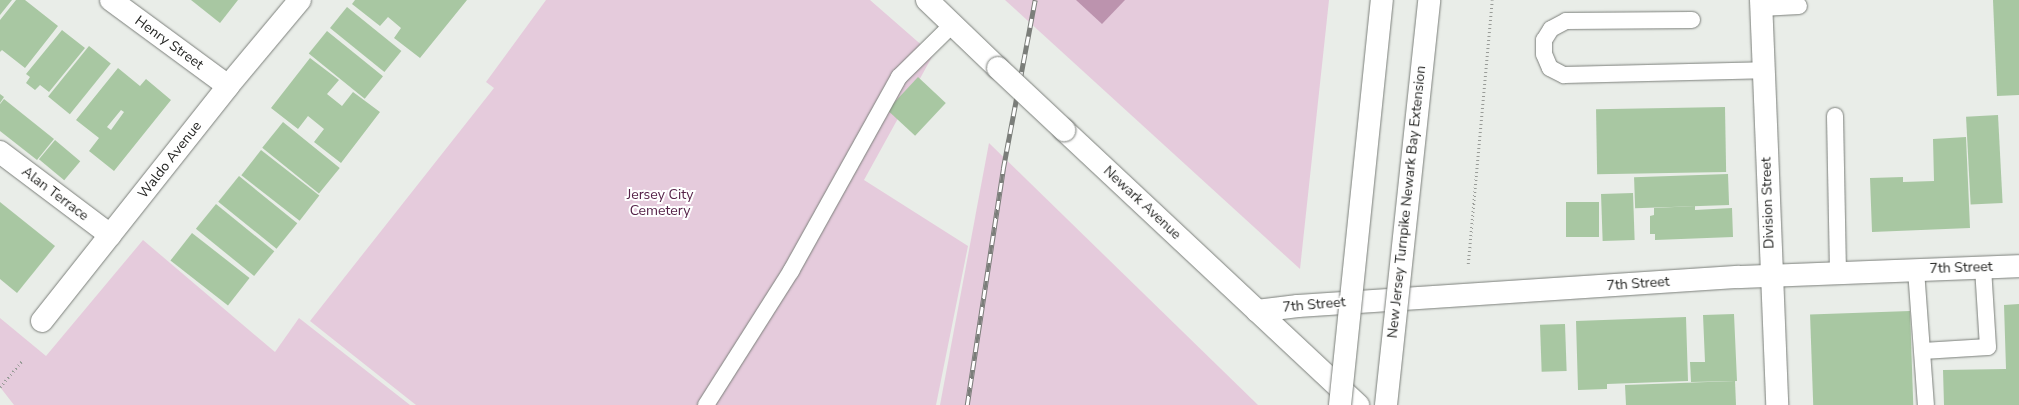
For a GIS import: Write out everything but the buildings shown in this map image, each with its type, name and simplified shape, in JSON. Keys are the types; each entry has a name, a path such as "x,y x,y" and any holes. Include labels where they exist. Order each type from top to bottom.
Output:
{"main road":[{"name":"Henry Street","path":"111,0 228,86"},
{"name":"Waldo Avenue","path":"42,321 228,86 300,0"},
{"name":"Newark Avenue","path":"927,0 1358,405"},
{"path":"1340,405 1382,0"},
{"name":"New Jersey Turnpike Newark Bay Extension","path":"1386,405 1429,0"},
{"name":"Division Street","path":"1761,4 1776,405"},
{"name":"Alan Terrace","path":"0,152 110,235"},
{"name":"7th Street","path":"1257,311 1306,305 1771,276 2019,266"}],"lane":[{"path":"1761,4 1799,6"},
{"path":"1692,20 1566,21 1551,29 1544,40 1544,54 1550,68 1564,75 1763,70"},
{"path":"706,405 792,271 899,77 953,24"},
{"path":"1836,116 1838,273"},
{"path":"1923,351 1988,347 1983,267"},
{"path":"1916,270 1926,405"}],"path":[{"path":"1468,264 1492,0"},
{"path":"0,387 23,360"}],"green space":[{"name":"Jersey City Cemetery","path":"546,0 870,0 933,55 864,180 968,246 936,405 416,405 310,321 494,88 486,82"},
{"path":"1005,0 1329,0 1300,269"},
{"path":"989,143 1258,405 940,405"},
{"path":"143,240 275,352 299,318 410,405 14,405 0,387 0,318 46,356"}],"shaded area":[{"path":"1076,0 1125,0 1102,24"}],"railway":[{"path":"967,405 1003,169 1035,0"}]}
